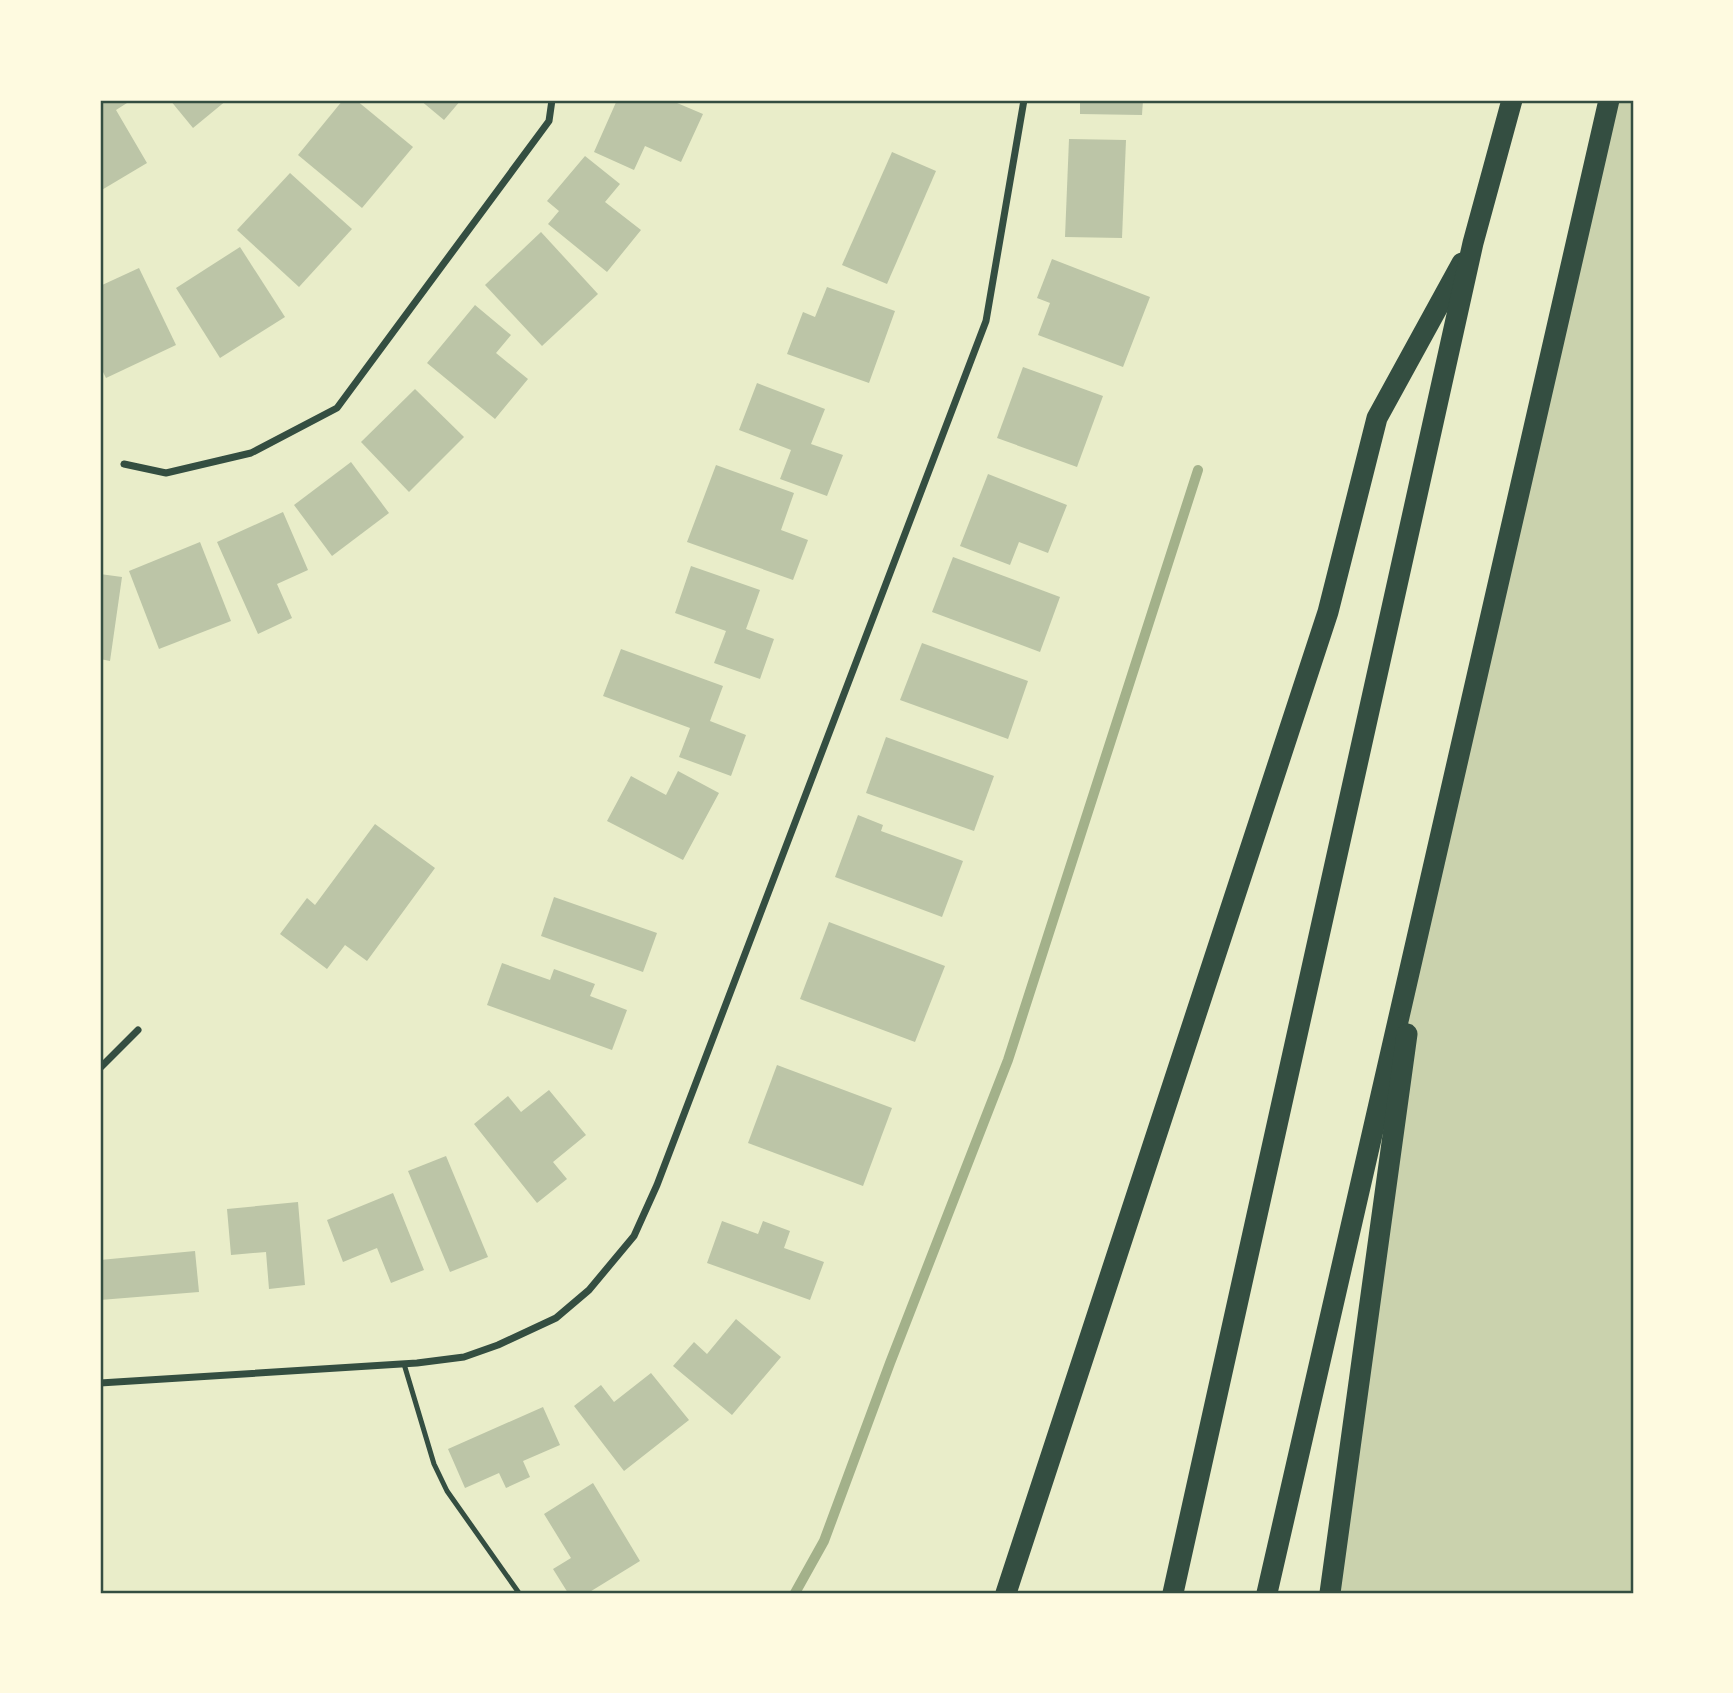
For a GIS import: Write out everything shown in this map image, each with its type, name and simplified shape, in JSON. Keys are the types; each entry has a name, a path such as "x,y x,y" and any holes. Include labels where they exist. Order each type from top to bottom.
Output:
{"highway":[{"path":"1173,1593 1473,243 1512,100"},
{"path":"1267,1593 1609,100"},
{"path":"1006,1593 1328,612 1377,418 1473,243"},
{"path":"1330,1593 1426,895"}],"street":[{"path":"124,464 166,472 251,453 337,408 549,121 552,100"},
{"path":"100,1383 404,1364 464,1357 498,1345 556,1318 589,1290 634,1236 662,1172 986,321 1024,100"},
{"path":"100,1068 138,1030"}],"lane":[{"path":"404,1364 434,1464 447,1491 519,1593"}],"green space":[{"path":"1609,100 1633,100 1633,1593 1330,1593 1426,895"}],"building":[{"path":"100,100 125,100 127,103 116,110 147,163 100,191"},
{"path":"170,100 227,100 193,128"},
{"path":"343,100 356,100 413,147 362,208 298,155"},
{"path":"420,100 461,100 444,120"},
{"path":"617,100 670,100 703,114 681,162 645,146 634,170 594,152"},
{"path":"1080,100 1143,100 1142,115 1080,114"},
{"path":"1069,139 1126,140 1122,238 1065,237"},
{"path":"892,152 936,171 887,284 842,265"},
{"path":"585,156 620,184 605,202 641,230 607,272 548,224 559,211 547,201"},
{"path":"290,173 352,229 299,287 237,230"},
{"path":"541,232 598,294 542,346 485,285"},
{"path":"240,247 285,317 220,358 176,288"},
{"path":"1052,259 1150,297 1123,367 1038,335 1050,303 1037,298"},
{"path":"139,268 176,345 106,378 100,366 100,286"},
{"path":"827,287 895,311 869,383 787,354 803,312 815,317"},
{"path":"475,305 511,335 496,353 528,379 495,419 427,363"},
{"path":"1023,367 1103,396 1077,467 997,438"},
{"path":"757,383 825,409 811,444 843,455 827,496 780,479 791,450 739,430"},
{"path":"415,389 464,437 409,492 361,442"},
{"path":"351,462 389,513 332,556 294,505"},
{"path":"716,465 794,493 781,530 808,540 793,580 687,542"},
{"path":"988,474 1067,505 1048,553 1019,542 1010,565 960,546"},
{"path":"283,512 308,570 277,584 292,618 258,634 217,542"},
{"path":"200,542 231,621 159,649 129,571"},
{"path":"953,557 1060,597 1040,652 932,612"},
{"path":"691,566 760,590 746,629 774,639 760,679 714,663 726,631 675,613"},
{"path":"100,574 122,577 110,661 100,659"},
{"path":"922,643 1028,681 1008,739 900,700"},
{"path":"621,649 723,686 710,721 746,735 731,776 679,757 690,728 603,696"},
{"path":"886,737 994,776 974,831 866,793"},
{"path":"678,771 719,793 683,860 607,821 631,776 666,795"},
{"path":"858,815 883,825 881,831 963,861 942,917 835,877"},
{"path":"375,824 435,868 367,961 345,945 327,969 280,934 307,898 315,905"},
{"path":"554,897 657,933 643,972 541,936"},
{"path":"829,922 945,966 915,1042 800,999"},
{"path":"502,963 550,980 554,969 595,984 590,996 627,1010 612,1050 487,1005"},
{"path":"777,1065 892,1108 863,1186 748,1143"},
{"path":"549,1090 586,1135 553,1162 567,1179 537,1203 474,1124 508,1096 521,1112"},
{"path":"446,1156 488,1257 450,1272 408,1171"},
{"path":"393,1193 424,1270 391,1283 377,1248 343,1262 327,1220"},
{"path":"298,1202 305,1285 269,1289 266,1252 231,1255 227,1209"},
{"path":"722,1221 758,1234 763,1221 790,1231 784,1248 824,1262 810,1300 707,1263"},
{"path":"195,1251 199,1292 100,1300 100,1260"},
{"path":"736,1319 781,1357 732,1415 673,1366 694,1342 707,1354"},
{"path":"651,1373 689,1420 624,1471 574,1406 601,1385 614,1402"},
{"path":"543,1407 560,1445 523,1461 530,1477 506,1488 499,1473 465,1488 448,1449"},
{"path":"593,1483 640,1561 588,1593 568,1593 553,1569 571,1558 544,1514"}],"waterway":[{"path":"795,1593 824,1541 1008,1060 1198,470"}]}
